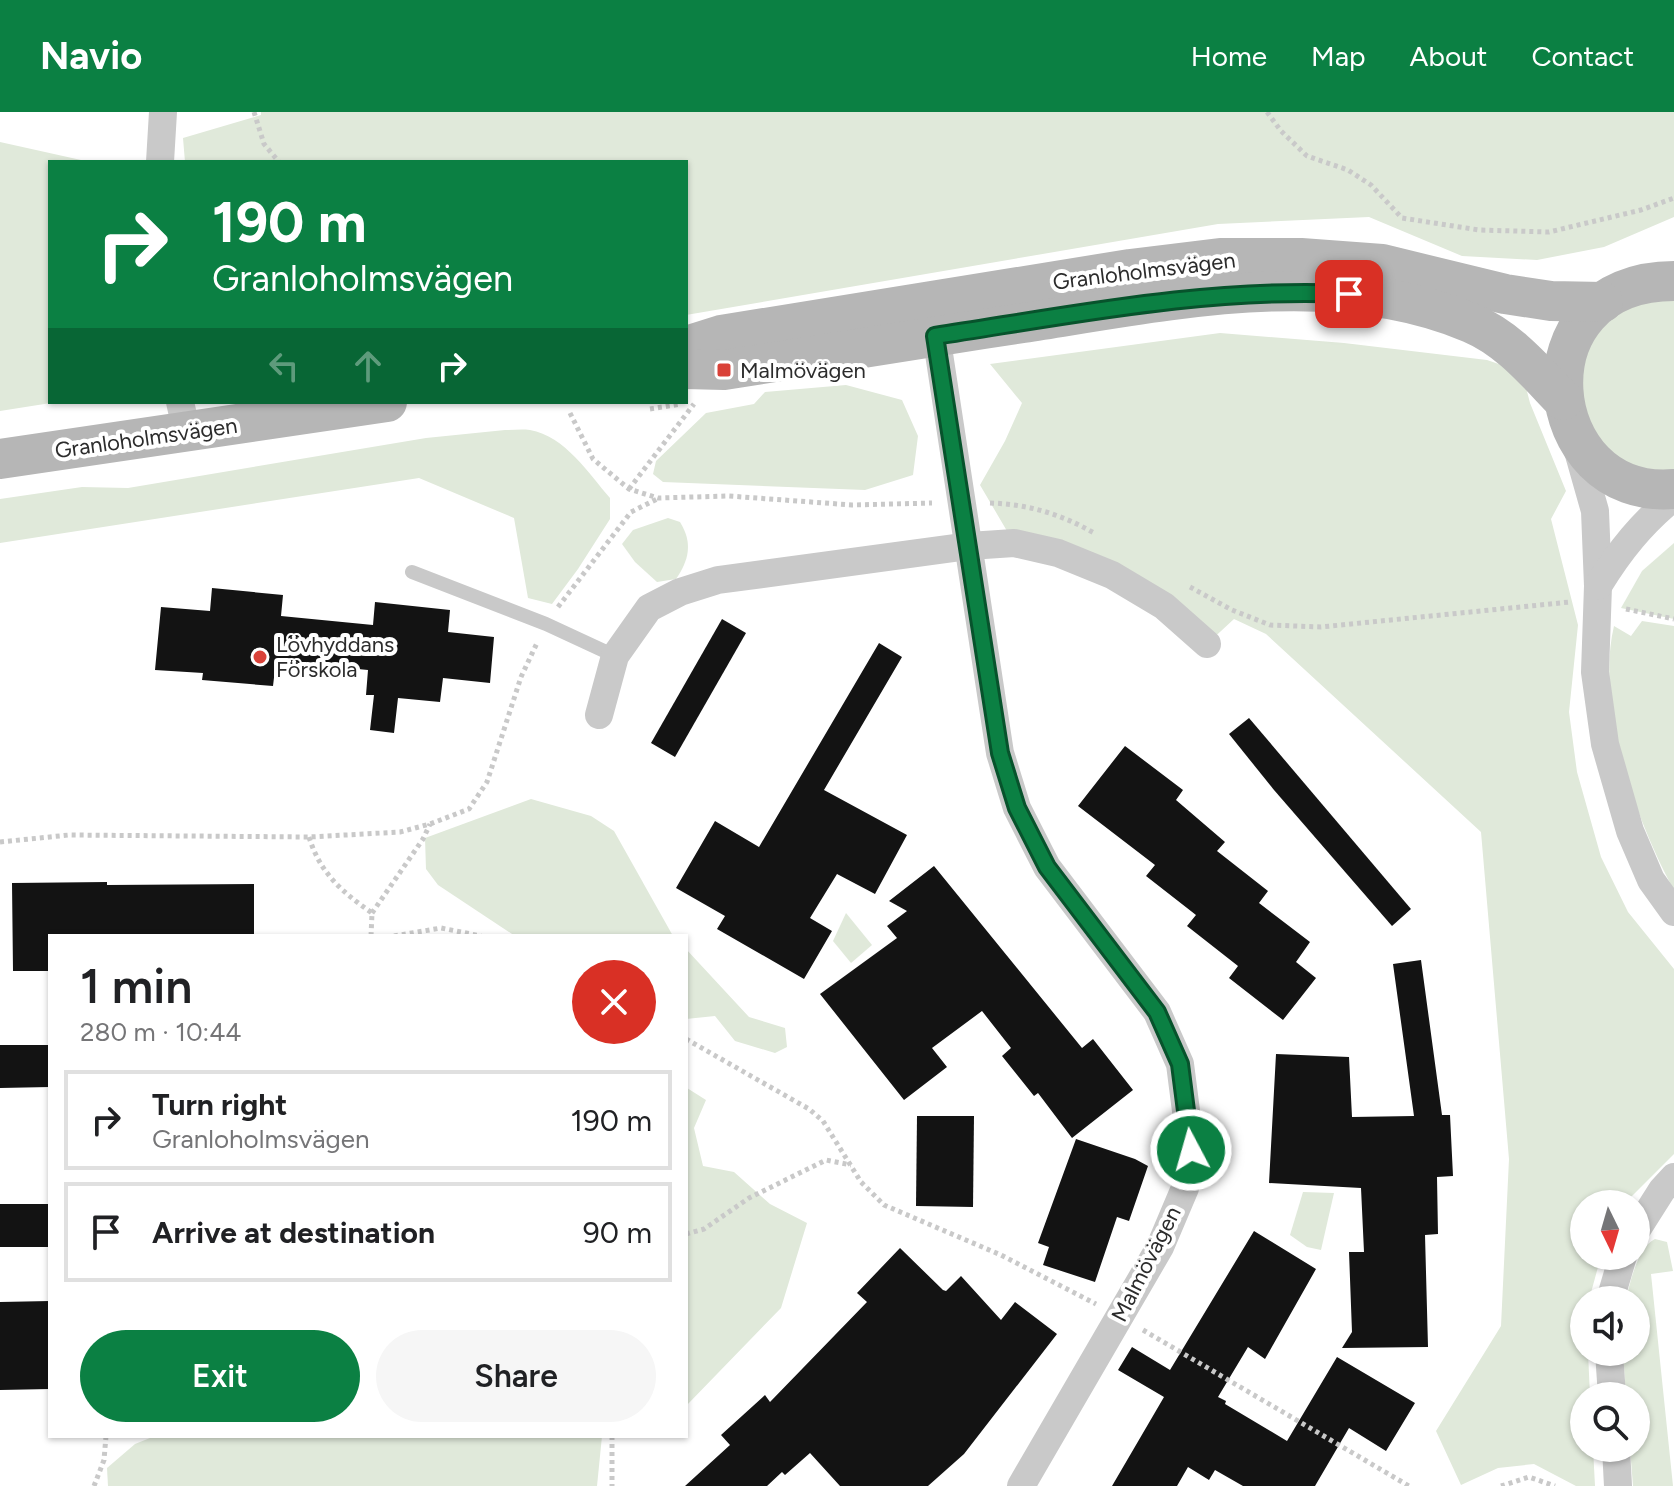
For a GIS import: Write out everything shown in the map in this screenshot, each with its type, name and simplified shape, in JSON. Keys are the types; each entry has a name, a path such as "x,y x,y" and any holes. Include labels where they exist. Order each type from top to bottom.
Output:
{"street":[{"path":"160,160 163,112"},
{"name":"Granloholmsvägen","path":"691,386 724,370 934,318 1220,258 1301,258 1382,264 1505,294 1551,301 1639,289"},
{"path":"1674,261 1639,289 1579,327 1571,343 1562,380 1568,416 1595,511 1598,586 1595,672 1605,744 1630,831 1651,880 1674,912"},
{"name":"Granloholmsvägen","path":"688,345 721,335 1216,296 1298,291 1374,295 1471,323 1502,339 1568,416 1592,459 1616,477 1642,487 1674,489"},
{"name":"Malmövägen","path":"934,318 1000,753 1017,808 1047,867 1157,1012 1180,1064 1191,1150 1185,1188 1160,1247 1021,1486"},
{"name":"Granloholmsvägen","path":"0,459 184,417 360,404"},
{"path":"1598,586 1620,550 1649,517 1674,497"},
{"path":"599,715 615,656 649,608 718,580 969,546 1014,543 1058,553 1112,575 1164,606 1207,644"},
{"path":"1650,1209 1674,1177"},
{"path":"1617,1462 1618,1486"}],"lane":[{"path":"412,572 546,624 615,656"}],"path":[{"path":"254,112 264,144 277,160"},
{"path":"1267,112 1281,131 1307,156 1348,170 1371,185 1402,218 1479,230 1549,232 1641,210 1674,198"},
{"path":"629,489 680,404"},
{"path":"0,842 69,835 309,837 400,832 469,809 487,782 521,677 546,624 604,543 631,512 658,498"},
{"path":"1621,608 1674,619"},
{"path":"371,934 372,913 430,824"},
{"path":"309,837 315,856 326,874 343,892 372,913"},
{"path":"406,934 441,928 471,934"},
{"path":"688,1040 809,1109 823,1121 861,1182 884,1205 1001,1255 1071,1291"},
{"path":"688,1233 704,1229 749,1198 826,1160 852,1165"},
{"path":"1187,1354 1409,1486"},
{"path":"94,1486 104,1460 106,1438"},
{"path":"612,1438 612,1486"},
{"path":"1501,1486 1529,1477 1555,1486"}],"green space":[{"path":"261,112 1674,112 1674,217 1604,247 1537,260 1462,256 1369,217 1218,224 688,315 688,160 185,160 183,138 261,115"},
{"path":"0,142 81,160 48,160 48,403 0,411"},
{"path":"1674,297 1674,474 1653,472 1632,465 1605,446 1589,422 1582,386 1588,348 1609,318 1631,306"},
{"path":"1220,333 1344,343 1487,360 1522,372 1530,403 1566,491 1551,519 1578,625 1569,712 1577,772 1601,857 1628,912 1674,969 1674,1154 1638,1190 1570,1190 1570,1270 1597,1270 1593,1286 1570,1286 1570,1366 1589,1366 1589,1382 1570,1382 1570,1462 1594,1462 1595,1486 1576,1486 1534,1464 1498,1468 1461,1485 1436,1431 1501,1326 1509,1159 1481,832 1266,634 1234,619 1207,644 1138,590 1014,543 980,485 1022,403 990,364"},
{"path":"846,385 902,400 918,436 913,475 865,490 663,482 653,474 656,461 706,413 754,404 765,392"},
{"path":"530,430 554,440 575,457 610,498 610,519 552,604 528,598 514,518 419,478 0,543 0,499 82,487 128,488 426,438"},
{"path":"668,518 680,522 687,537 688,551 676,579 657,582 635,562 622,544 633,530"},
{"path":"1674,543 1674,619 1621,608 1642,571"},
{"path":"1642,621 1674,626 1674,890 1633,797 1615,726 1610,691 1614,626 1631,636"},
{"path":"531,799 591,816 614,831 672,934 512,934 438,885 426,869 425,838"},
{"path":"846,913 872,945 851,963 833,941"},
{"path":"688,951 749,1017 785,1028 787,1047 775,1053 735,1041 715,1016 688,1019"},
{"path":"688,1089 706,1100 694,1128 703,1166 734,1172 770,1204 807,1223 781,1308 688,1404"},
{"path":"1303,1192 1334,1193 1321,1250 1307,1247 1290,1235"},
{"path":"1655,1239 1667,1242 1673,1271 1651,1274 1673,1486 1633,1486 1631,1462 1650,1462 1650,1382 1625,1382 1624,1366 1650,1366 1650,1286 1629,1286 1634,1270 1650,1270 1650,1242"},
{"path":"150,1438 602,1438 597,1486 108,1486 107,1468 135,1444"}],"building":[{"path":"212,588 283,595 281,616 373,625 375,602 450,610 448,632 494,637 490,683 443,678 440,702 398,698 394,733 370,730 374,695 366,695 368,670 276,661 273,686 202,680 203,673 155,670 161,607 210,611"},
{"path":"722,619 746,633 675,757 651,743"},
{"path":"879,643 902,657 824,790 907,835 875,894 837,874 810,918 832,931 804,979 717,929 725,916 676,888 715,821 759,847"},
{"path":"1249,718 1411,909 1392,926 1229,734"},
{"path":"1125,746 1183,790 1176,800 1225,842 1217,851 1268,891 1259,903 1310,942 1296,962 1316,978 1283,1020 1229,978 1238,966 1187,926 1196,915 1146,876 1155,865 1078,806"},
{"path":"934,866 1082,1048 1093,1039 1133,1090 1072,1138 1038,1093 1034,1096 1002,1056 1011,1048 982,1011 932,1048 947,1067 904,1100 820,994 897,938 887,926 907,911 889,901"},
{"path":"12,883 254,884 254,934 48,934 48,971 13,971"},
{"path":"1421,960 1442,1115 1450,1115 1453,1176 1437,1177 1438,1234 1425,1235 1428,1347 1342,1348 1352,1332 1349,1252 1364,1252 1361,1188 1269,1183 1276,1054 1349,1057 1352,1117 1414,1116 1393,964"},
{"path":"0,1045 48,1045 48,1087 0,1088"},
{"path":"917,1116 974,1116 973,1207 916,1206"},
{"path":"1076,1139 1148,1166 1129,1221 1117,1217 1095,1282 1043,1265 1049,1247 1038,1243"},
{"path":"0,1204 48,1204 48,1247 0,1247"},
{"path":"1254,1231 1316,1269 1265,1359 1248,1347 1218,1397 1287,1441 1337,1357 1415,1403 1386,1451 1349,1428 1315,1486 1243,1486 1215,1470 1209,1480 1188,1467 1177,1486 1112,1486 1164,1397 1118,1370 1132,1347 1170,1370"},
{"path":"900,1248 943,1290 946,1291 961,1276 1001,1320 1015,1302 1057,1334 964,1454 928,1486 840,1486 810,1453 767,1486 685,1486 730,1445 721,1435 765,1395 770,1402 867,1302 857,1293"},
{"path":"48,1301 48,1389 0,1390 0,1302"}],"place":[{"name":"Malmövägen","path":"724,370"},
{"name":"Lövhyddans Förskola","path":"260,657"}],"route":[{"path":"1191,1150 1180,1064 1157,1012 1047,867 1017,808 1000,753 935,336 1167,300 1298,291 1349,294"}]}
